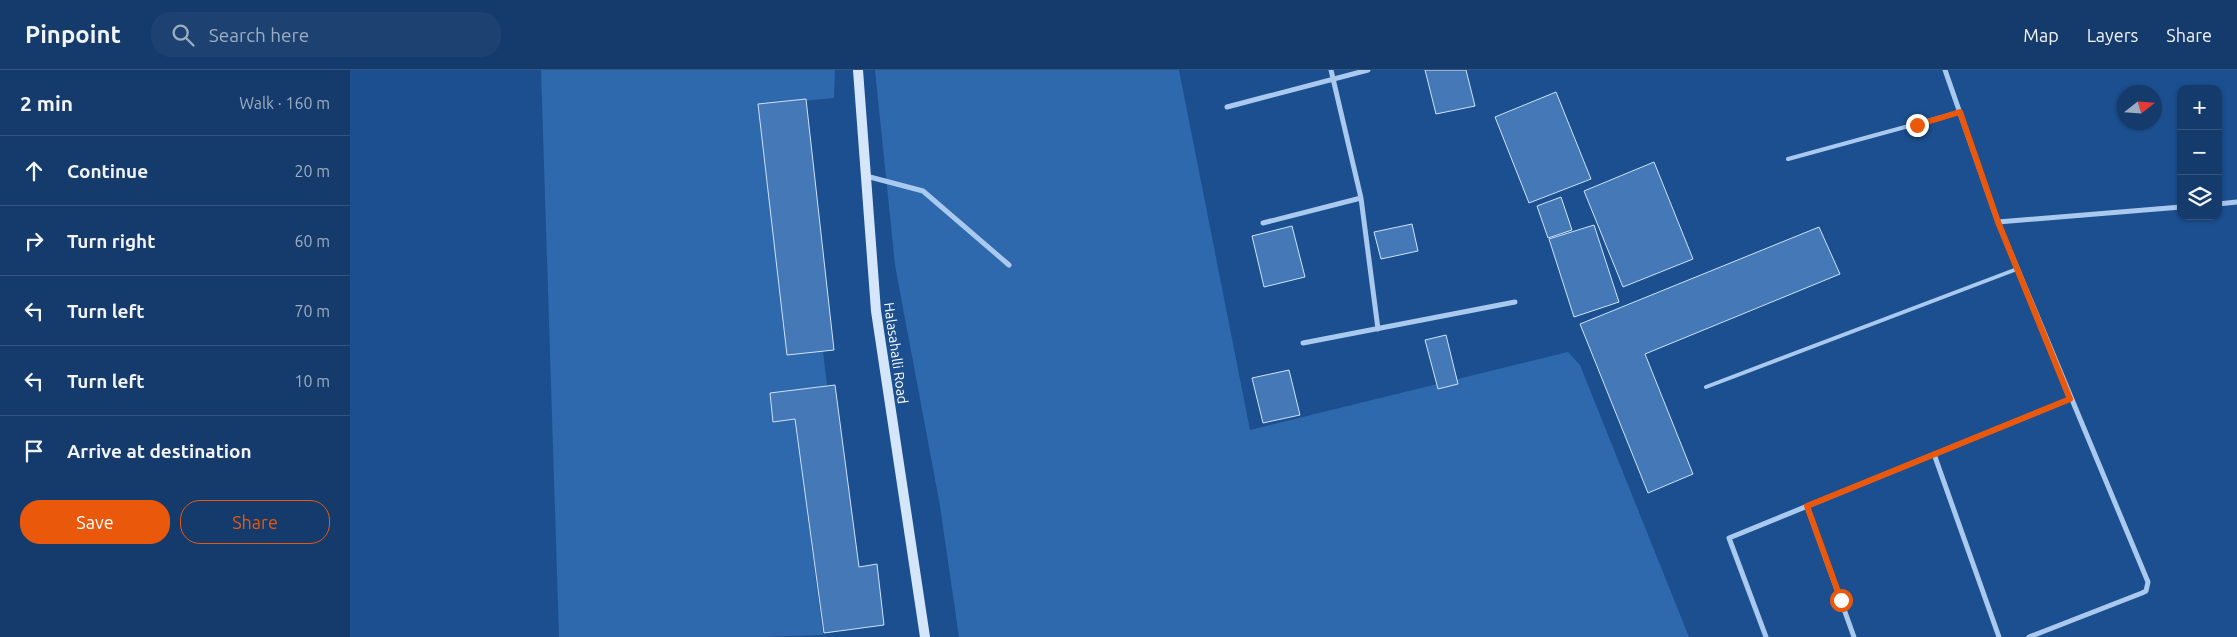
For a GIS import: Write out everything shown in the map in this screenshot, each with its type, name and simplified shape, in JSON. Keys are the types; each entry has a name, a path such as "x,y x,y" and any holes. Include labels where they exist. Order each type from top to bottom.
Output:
{"main road":[{"name":"Halasahalli Road","path":"858,70 876,311 925,637"}],"street":[{"path":"1331,70 1361,198 1378,329"},
{"path":"1227,107 1368,70"},
{"path":"1946,70 1998,222 2070,399 2148,582 2148,586 2142,593 2029,637"},
{"path":"865,176 923,191 1009,265"},
{"path":"1263,223 1361,198"},
{"path":"2222,204 2237,202"},
{"path":"1998,222 2177,207"},
{"path":"1304,343 1515,302"},
{"path":"1766,637 1729,538 2070,399"},
{"path":"1934,454 2000,637"},
{"path":"1807,506 1854,637"}],"lane":[{"path":"1788,159 1960,112"},
{"path":"1706,387 2017,269"}],"shaded area":[{"path":"541,70 835,70 834,98 758,105 787,355 823,351 827,386 770,394 773,422 795,419 823,635 761,637 559,637"},
{"path":"875,70 1179,70 1250,430 1568,352 1580,365 1689,637 959,637 940,506 895,265"}],"building":[{"path":"1425,70 1466,70 1475,106 1436,114"},
{"path":"1556,92 1591,179 1529,203 1495,117"},
{"path":"806,99 834,350 787,355 758,104"},
{"path":"1654,162 1693,259 1623,287 1584,191"},
{"path":"1561,197 1572,230 1548,238 1537,206"},
{"path":"1412,224 1418,251 1381,259 1374,232"},
{"path":"1594,225 1619,302 1574,317 1549,239"},
{"path":"1292,226 1305,277 1264,287 1252,236"},
{"path":"1819,227 1840,274 1645,354 1693,474 1648,493 1580,324"},
{"path":"1446,335 1458,384 1438,389 1425,340"},
{"path":"1289,370 1300,415 1263,423 1252,378"},
{"path":"835,385 859,567 877,564 884,625 824,633 795,419 773,422 770,393"}],"route":[{"path":"1841,600 1807,506 2024,417 2067,402 2070,399 1998,222 1960,112 1917,125"}]}
